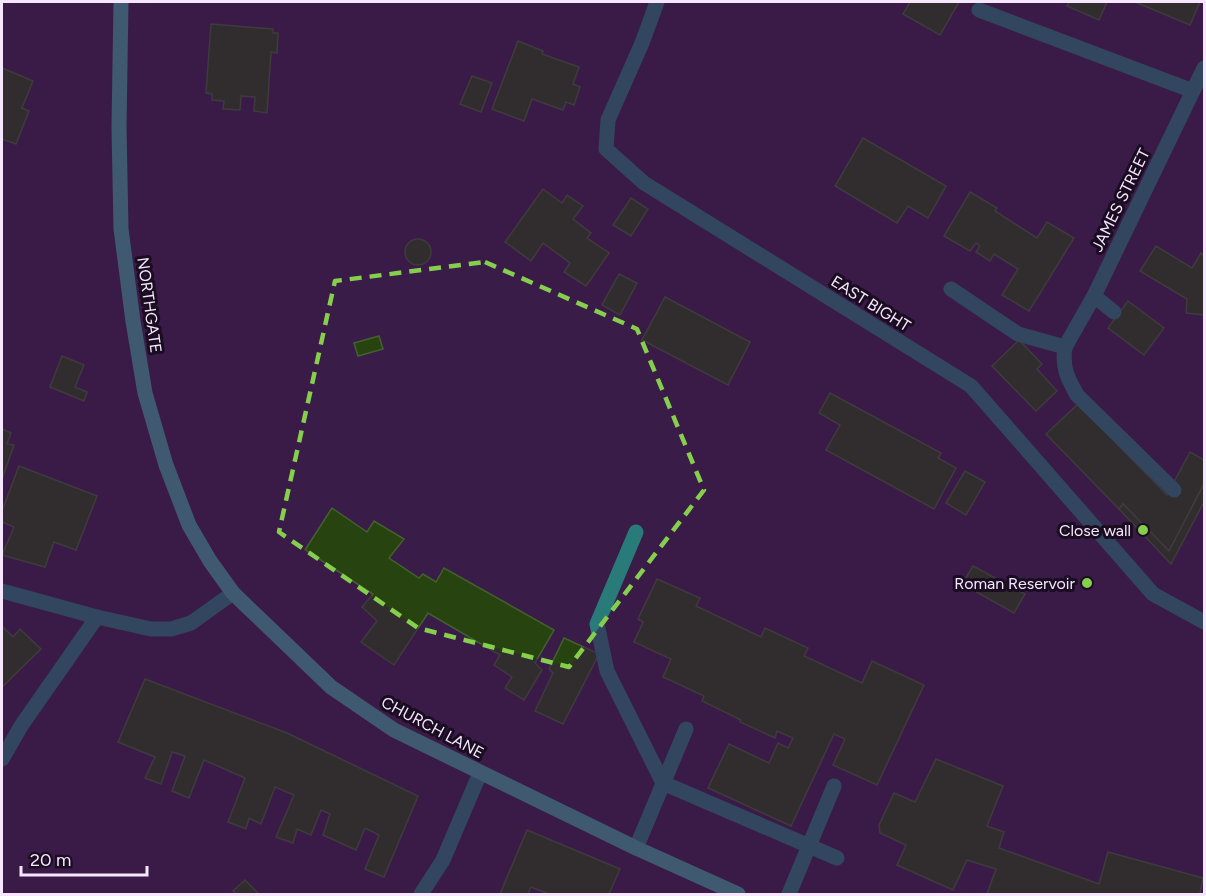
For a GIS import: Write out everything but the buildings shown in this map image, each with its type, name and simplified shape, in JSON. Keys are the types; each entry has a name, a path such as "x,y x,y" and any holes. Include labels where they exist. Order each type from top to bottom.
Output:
{"street":[{"name":"NORTHGATE","path":"121,2 119,127 121,229 145,393 166,465 189,525 210,561 233,593"},
{"name":"EAST BIGHT","path":"657,2 642,43 608,120 606,149 644,183 971,386 1153,594 1204,622"},
{"path":"979,10 1193,91"},
{"name":"JAMES STREET","path":"1065,347 1094,296 1204,68"},
{"path":"951,289 1018,334 1065,347 1063,362 1077,395 1174,490"},
{"path":"1094,296 1114,312"},
{"path":"636,532 597,624 607,671 663,783 837,858"},
{"path":"2,591 151,629 171,629 191,623 233,593"},
{"name":"CHURCH LANE","path":"233,593 331,687 394,729 636,849 738,894"},
{"path":"2,759 21,726 97,617"},
{"path":"636,849 686,729"},
{"path":"422,894 443,860 480,773"},
{"path":"789,894 834,786"}],"highlighted area":[{"path":"485,262 637,329 704,490 569,667 418,628 279,532 335,281"}],"place":[{"name":"Close wall","path":"1143,530"},
{"name":"Roman Reservoir","path":"1087,583"}]}
